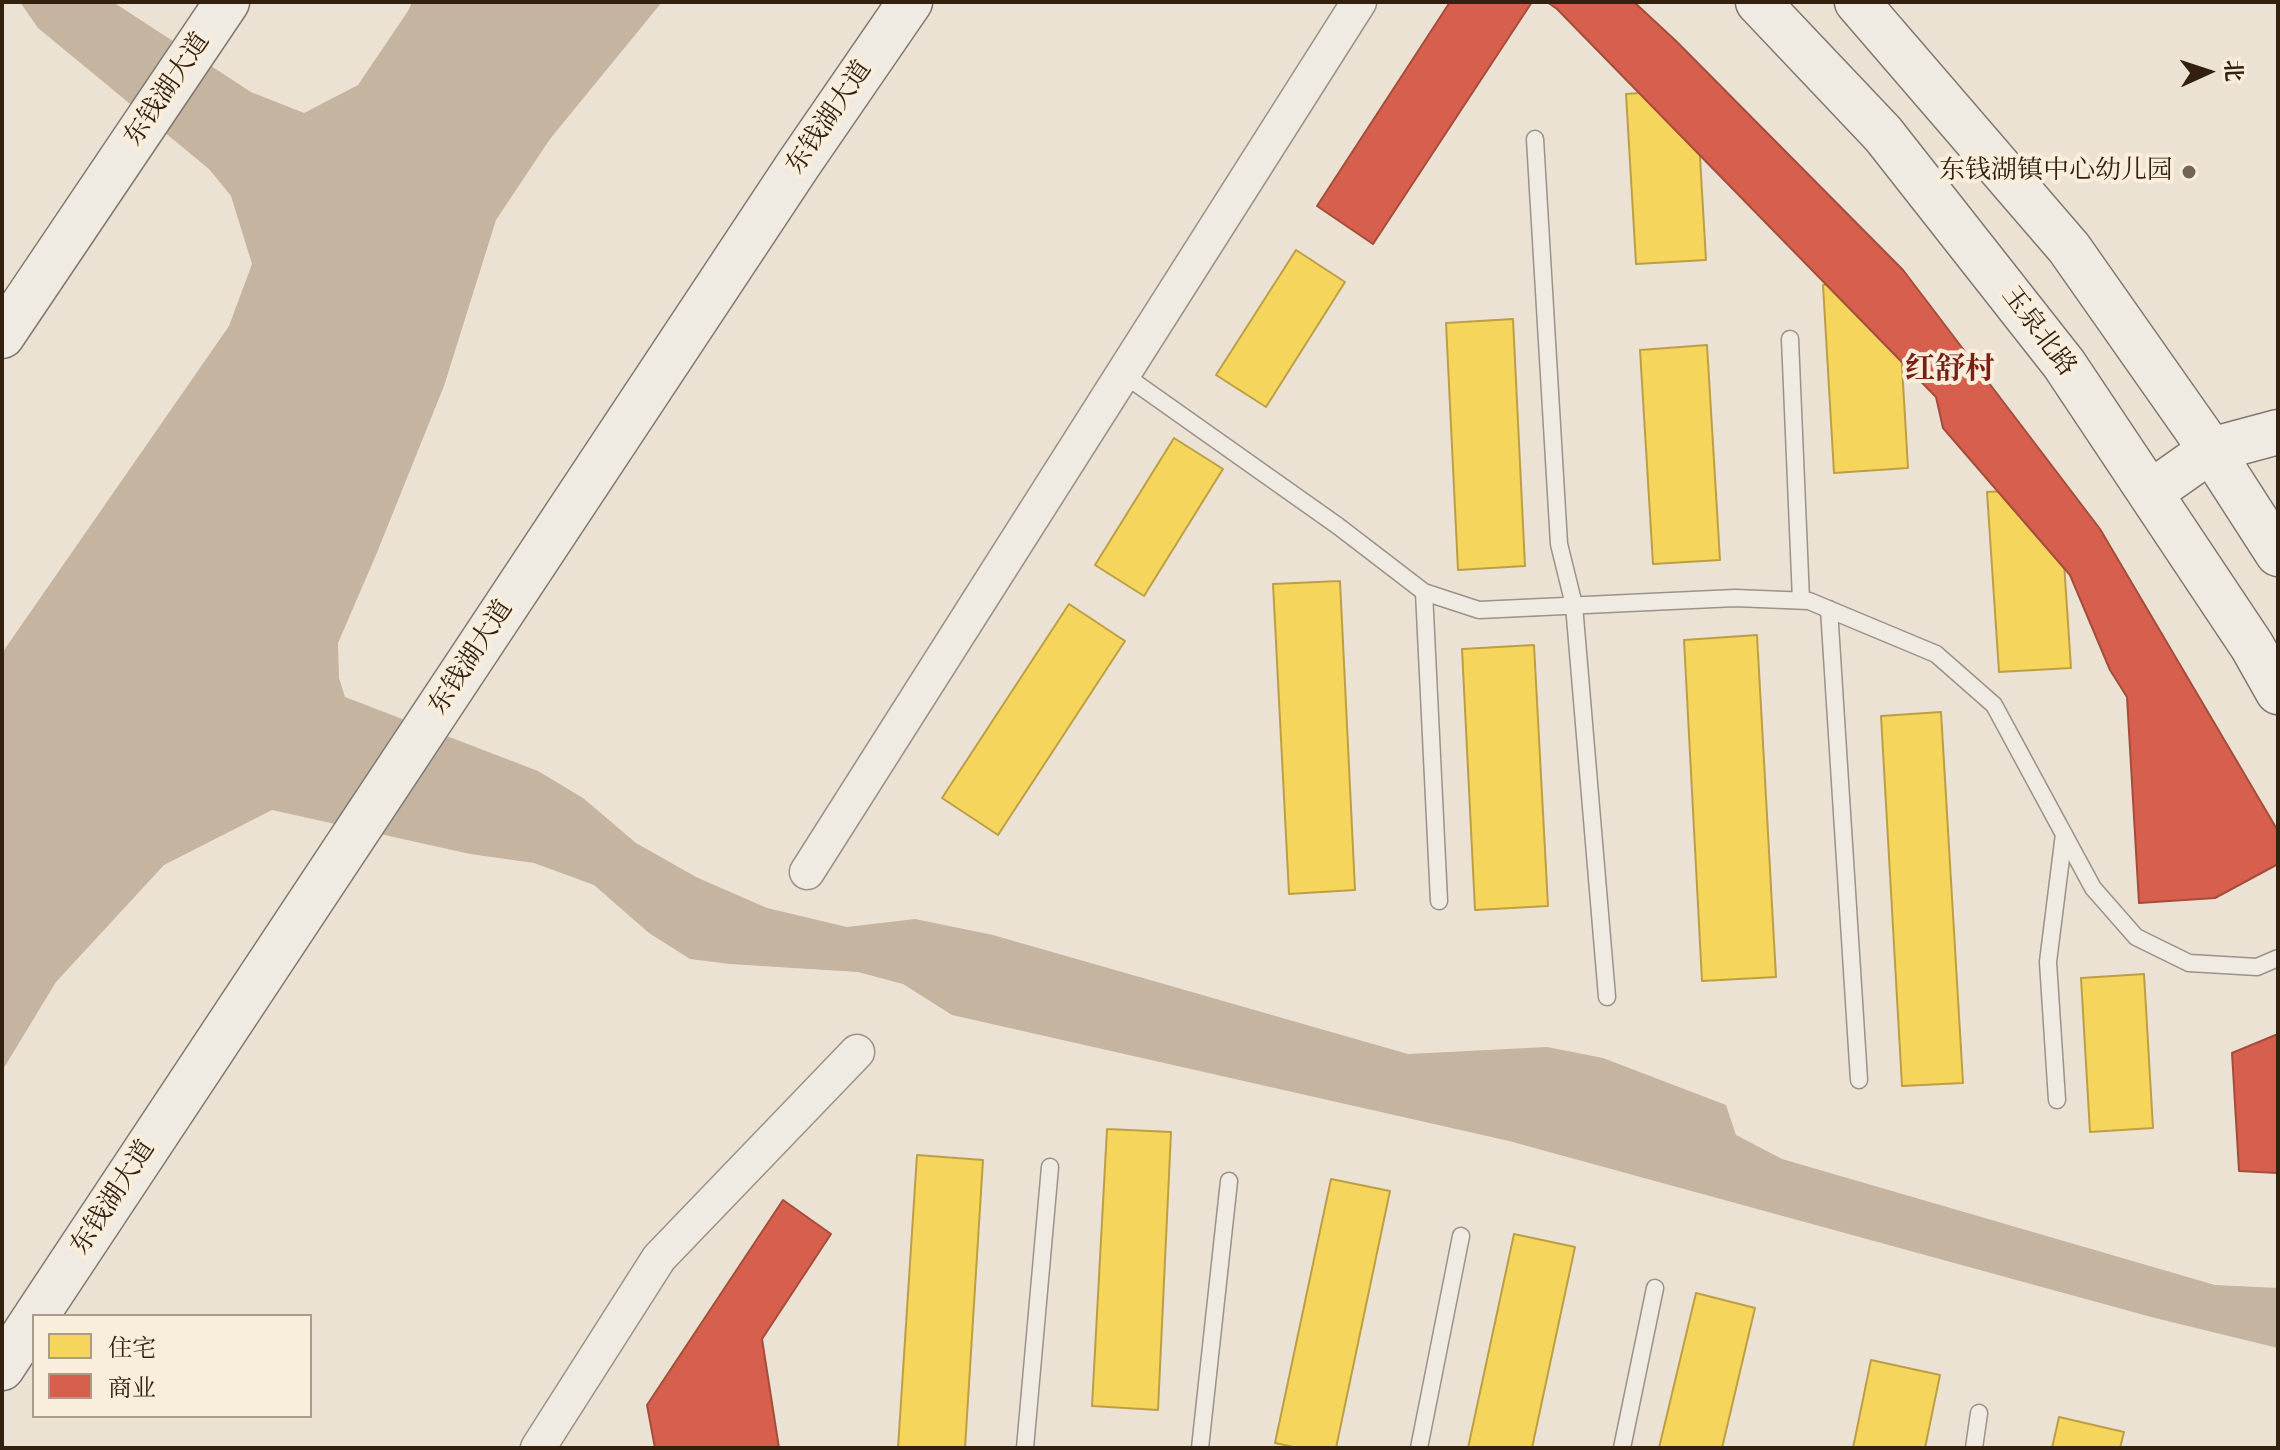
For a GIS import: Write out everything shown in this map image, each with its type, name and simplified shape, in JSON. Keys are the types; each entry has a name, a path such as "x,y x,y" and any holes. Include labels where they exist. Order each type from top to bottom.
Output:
{"main road":[{"name":"东钱湖大道","path":"2,336 227,2"},
{"name":"东钱湖大道","path":"38,1314 798,165 910,2"},
{"name":"玉泉北路","path":"1758,2 1883,134 2064,364 2150,493 2265,639 2278,692"},
{"path":"1857,2 2069,248 2211,450 2278,554"},
{"path":"2150,493 2211,450 2278,432"},
{"name":"东钱湖大道","path":"2,1368 32,1323"}],"street":[{"path":"807,872 1359,2"},
{"path":"538,1448 659,1258 857,1052"}],"lane":[{"path":"1535,139 1559,544 1574,605 1607,997"},
{"path":"1790,339 1801,600"},
{"path":"1123,374 1338,526 1424,592 1479,610 1735,598 1801,600 1936,654 1994,705 2093,888 2136,937 2189,963 2257,967 2278,958"},
{"path":"1424,592 1439,901"},
{"path":"1829,609 1859,1080"},
{"path":"2057,1100 2048,962 2064,834"},
{"path":"1025,1448 1050,1167"},
{"path":"1200,1448 1229,1181"},
{"path":"1419,1448 1461,1236"},
{"path":"1622,1448 1655,1288"},
{"path":"1974,1448 1979,1413"}],"shaded area":[{"path":"20,2 113,2 251,92 304,113 358,85 412,2 662,2 550,139 496,220 444,386 338,643 339,678 345,697 538,771 583,798 636,843 696,877 767,908 847,927 915,919 993,935 1408,1054 1547,1047 1603,1058 1726,1105 1736,1135 1782,1159 2215,1285 2278,1288 2278,1348 2155,1318 1509,1141 952,1015 903,984 858,972 690,959 649,933 594,885 534,863 470,854 272,810 164,865 56,982 2,1071 2,653 229,326 252,264 231,196 209,169 38,28"}],"building: 住宅":[{"path":"1455,2 1526,2 1373,239 1323,207"},
{"path":"1696,89 1706,260 1636,264 1626,94"},
{"path":"1296,250 1345,282 1266,407 1216,375"},
{"path":"1897,281 1908,468 1834,473 1823,285"},
{"path":"1513,319 1525,566 1458,570 1446,323"},
{"path":"1707,345 1720,560 1653,564 1640,350"},
{"path":"1174,438 1223,469 1144,596 1095,565"},
{"path":"2059,488 2071,668 1999,672 1987,492"},
{"path":"1340,581 1355,890 1289,894 1273,584"},
{"path":"1069,604 1125,641 998,835 942,798"},
{"path":"1757,635 1776,977 1702,981 1684,640"},
{"path":"1534,645 1548,906 1475,910 1462,649"},
{"path":"2203,705 2214,893 2141,898 2130,709"},
{"path":"1941,712 1963,1083 1902,1086 1881,716"},
{"path":"2144,974 2153,1128 2090,1132 2081,978"},
{"path":"1107,1129 1171,1132 1158,1410 1092,1406"},
{"path":"917,1155 983,1160 965,1448 898,1448"},
{"path":"1331,1179 1390,1191 1336,1448 1298,1448 1275,1443"},
{"path":"1514,1234 1575,1247 1532,1448 1468,1448"},
{"path":"1696,1293 1755,1308 1722,1448 1659,1448"},
{"path":"1871,1360 1940,1375 1925,1448 1853,1448"},
{"path":"759,1362 772,1448 707,1448 695,1371"},
{"path":"2059,1417 2124,1432 2120,1448 2052,1448"}],"building: 商业":[{"path":"1450,2 1532,2 1373,244 1317,206"},
{"path":"1547,2 1634,2 1903,270 2100,529 2278,831 2278,864 2215,898 2139,903 2127,697 2110,670 2070,575 1943,428 1936,397"},
{"path":"2278,1034 2278,1173 2239,1171 2232,1053"},
{"path":"783,1200 831,1234 762,1339 779,1448 655,1448 647,1405"}],"place":[{"name":"东钱湖镇中心幼儿园","path":"2189,172"}],"district":[{"name":"红舒村","path":"1950,371"}]}
